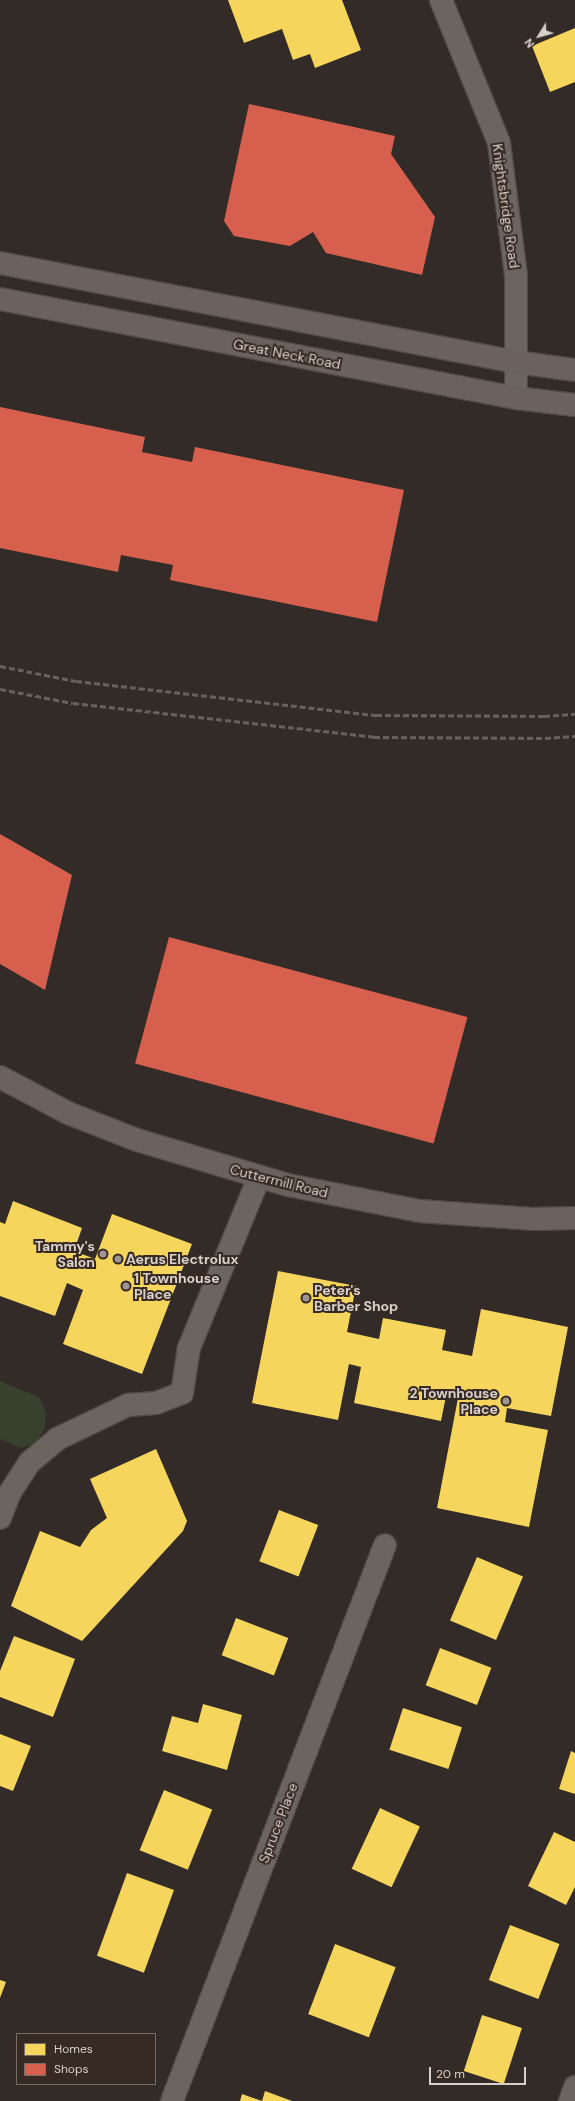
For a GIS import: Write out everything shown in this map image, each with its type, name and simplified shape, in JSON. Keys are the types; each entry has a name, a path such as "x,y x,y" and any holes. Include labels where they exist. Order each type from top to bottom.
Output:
{"main road":[{"path":"0,263 516,362 575,370"},
{"name":"Great Neck Road","path":"0,299 516,398 575,405"},
{"name":"Cuttermill Road","path":"0,1077 68,1113 138,1140 259,1177 349,1199 419,1211 532,1219 575,1218"}],"street":[{"name":"Knightsbridge Road","path":"441,0 499,143 516,274 516,398"},
{"path":"0,1518 9,1494 30,1462 57,1440 128,1405 156,1403 182,1393 189,1348 259,1177"},
{"name":"Spruce Place","path":"172,2101 385,1545"},
{"path":"570,2101 575,2087"}],"green space":[{"path":"0,1381 39,1397 46,1412 45,1428 36,1443 21,1448 0,1439"}],"building: Homes":[{"path":"228,0 342,0 361,50 315,68 310,54 293,60 282,29 244,43"},
{"path":"575,28 575,82 550,92 532,46"},
{"name":"1 Townhouse Place","path":"13,1201 82,1228 74,1251 95,1259 112,1214 192,1244 142,1374 63,1344 83,1290 67,1283 55,1316 0,1296 0,1222 5,1224"},
{"name":"2 Townhouse Place","path":"278,1271 356,1286 347,1332 379,1339 383,1318 446,1330 442,1350 472,1356 481,1309 568,1327 551,1416 507,1408 505,1422 548,1430 529,1527 437,1508 458,1398 446,1396 441,1421 354,1403 361,1367 349,1364 338,1420 252,1403"},
{"path":"156,1449 187,1521 183,1531 82,1641 11,1606 40,1531 80,1547 91,1530 107,1518 90,1479"},
{"path":"279,1510 318,1525 299,1576 259,1561"},
{"path":"477,1557 523,1577 496,1640 450,1621"},
{"path":"236,1618 288,1638 274,1675 222,1655"},
{"path":"14,1636 75,1659 53,1717 0,1697 0,1671"},
{"path":"440,1648 491,1668 477,1705 426,1685"},
{"path":"203,1704 242,1715 227,1770 162,1751 172,1716 198,1723"},
{"path":"403,1708 462,1727 448,1769 389,1750"},
{"path":"0,1734 31,1746 13,1791 0,1786"},
{"path":"571,1751 575,1753 575,1794 559,1789"},
{"path":"164,1790 212,1809 188,1870 140,1850"},
{"path":"380,1808 420,1827 392,1887 352,1869"},
{"path":"554,1832 575,1842 575,1887 566,1905 528,1886"},
{"path":"127,1873 174,1890 144,1973 97,1956"},
{"path":"510,1925 559,1944 538,1999 489,1980"},
{"path":"335,1944 396,1967 369,2037 308,2014"},
{"path":"0,1980 6,1982 0,1998"},
{"path":"482,2015 522,2028 504,2084 464,2071"},
{"path":"265,2091 292,2101 262,2101"},
{"path":"242,2094 262,2101 240,2101"}],"building: Shops":[{"path":"249,104 395,136 391,154 435,217 422,275 326,253 313,232 290,246 234,236 224,221"},
{"path":"0,407 145,437 142,452 192,462 195,447 404,490 377,622 170,580 173,565 121,555 118,572 0,548"},
{"path":"0,834 72,875 45,990 0,964"},
{"path":"169,937 467,1017 434,1144 135,1064"}],"railway":[{"path":"0,666 76,681 376,715 544,716 575,714"},
{"path":"0,689 73,703 374,737 545,738 575,736"}],"place":[{"name":"Tammy's Salon","path":"103,1254"},
{"name":"Aerus Electrolux","path":"118,1259"},
{"name":"1 Townhouse Place","path":"126,1286"},
{"name":"Peter's Barber Shop","path":"306,1298"},
{"name":"2 Townhouse Place","path":"506,1401"}]}
